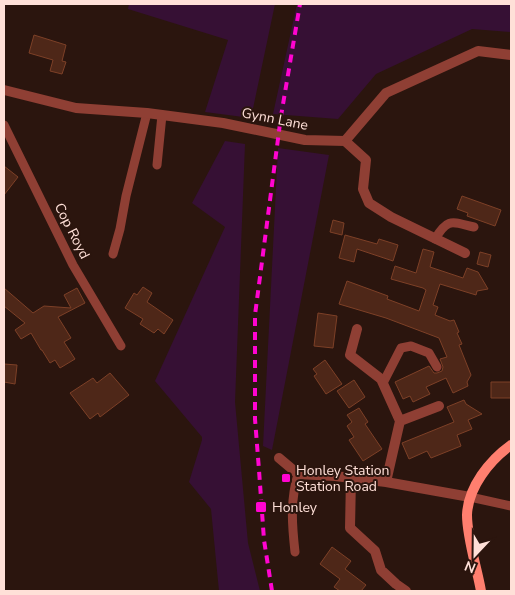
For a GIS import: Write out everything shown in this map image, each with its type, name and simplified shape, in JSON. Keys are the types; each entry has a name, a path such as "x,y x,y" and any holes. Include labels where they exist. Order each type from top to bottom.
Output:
{"street":[{"path":"465,253 391,217 369,203 363,189 366,160 345,142 386,93 478,51 511,55"},
{"name":"Gynn Lane","path":"4,90 76,108 162,115 223,123 305,140 345,142"},
{"path":"356,329 350,355 382,380 400,421 386,482"},
{"path":"400,421 439,406"},
{"path":"481,591 468,530 467,513 470,497 483,472 511,445"},
{"path":"279,458 298,474 318,474 386,482 470,497"},
{"path":"351,478 350,528 375,552 381,570 406,591"}],"lane":[{"path":"113,254 147,114"},
{"path":"157,165 162,115"},
{"name":"Cop Royd","path":"4,124 73,265 121,346"},
{"path":"435,239 447,223 453,222 474,227"},
{"path":"383,382 401,348 411,346 428,353 437,367"},
{"path":"295,552 291,510 294,486 298,474"},
{"path":"470,497 511,506"}],"shaded area":[{"path":"129,4 275,4 251,118 205,112 228,40 128,9"},
{"path":"297,4 511,4 511,32 472,29 376,74 338,119 273,114"},
{"path":"225,141 245,144 235,402 248,543 260,591 219,591 211,509 189,482 202,437 155,381 225,227 192,203"},
{"path":"278,148 329,155 272,450 263,446"}],"building":[{"path":"34,35 66,45 62,61 66,62 62,74 50,71 53,60 29,53"},
{"path":"4,166 18,177 4,195"},
{"path":"462,196 501,210 495,226 467,216 468,213 457,209"},
{"path":"333,220 344,223 342,235 330,232"},
{"path":"345,235 377,244 379,239 398,245 393,261 357,249 354,262 339,258"},
{"path":"423,249 434,252 430,267 463,278 467,268 478,272 488,289 477,291 476,295 440,284 433,305 438,307 435,315 450,321 454,320 462,344 459,345 471,375 467,382 468,386 453,393 446,378 426,387 430,394 413,402 410,396 403,399 395,382 429,366 434,373 442,371 443,367 440,359 447,357 439,338 386,318 339,304 347,281 388,296 387,299 419,311 426,290 391,279 395,266 416,273"},
{"path":"480,252 491,255 488,267 477,264"},
{"path":"143,287 152,293 147,302 173,320 164,334 158,329 154,333 140,324 143,319 125,308 134,293 137,295"},
{"path":"4,288 33,313 44,306 71,308 64,295 77,288 85,303 58,317 71,338 64,342 75,359 60,368 55,360 50,363 31,333 21,339 15,330 25,323 4,306"},
{"path":"318,313 337,316 333,348 314,346"},
{"path":"325,360 342,384 326,394 314,376 317,374 313,369"},
{"path":"4,364 17,365 15,384 4,382"},
{"path":"110,373 129,395 100,417 98,413 90,419 70,393 93,378 97,383"},
{"path":"354,380 365,397 349,408 337,391"},
{"path":"491,382 511,382 511,398 491,398"},
{"path":"464,400 466,404 482,414 468,420 472,429 457,435 461,446 431,458 427,451 409,459 402,443 454,422 447,407"},
{"path":"359,408 368,422 365,424 382,449 363,461 349,440 354,437 347,426 352,422 347,415"},
{"path":"332,547 351,561 345,569 366,585 361,591 340,591 334,587 340,579 320,564"}],"railway":[{"path":"272,591 264,540 255,419 255,315 281,116 300,4"}],"place":[{"name":"Honley Station Station Road","path":"286,478"},
{"name":"Honley","path":"261,507"}]}
